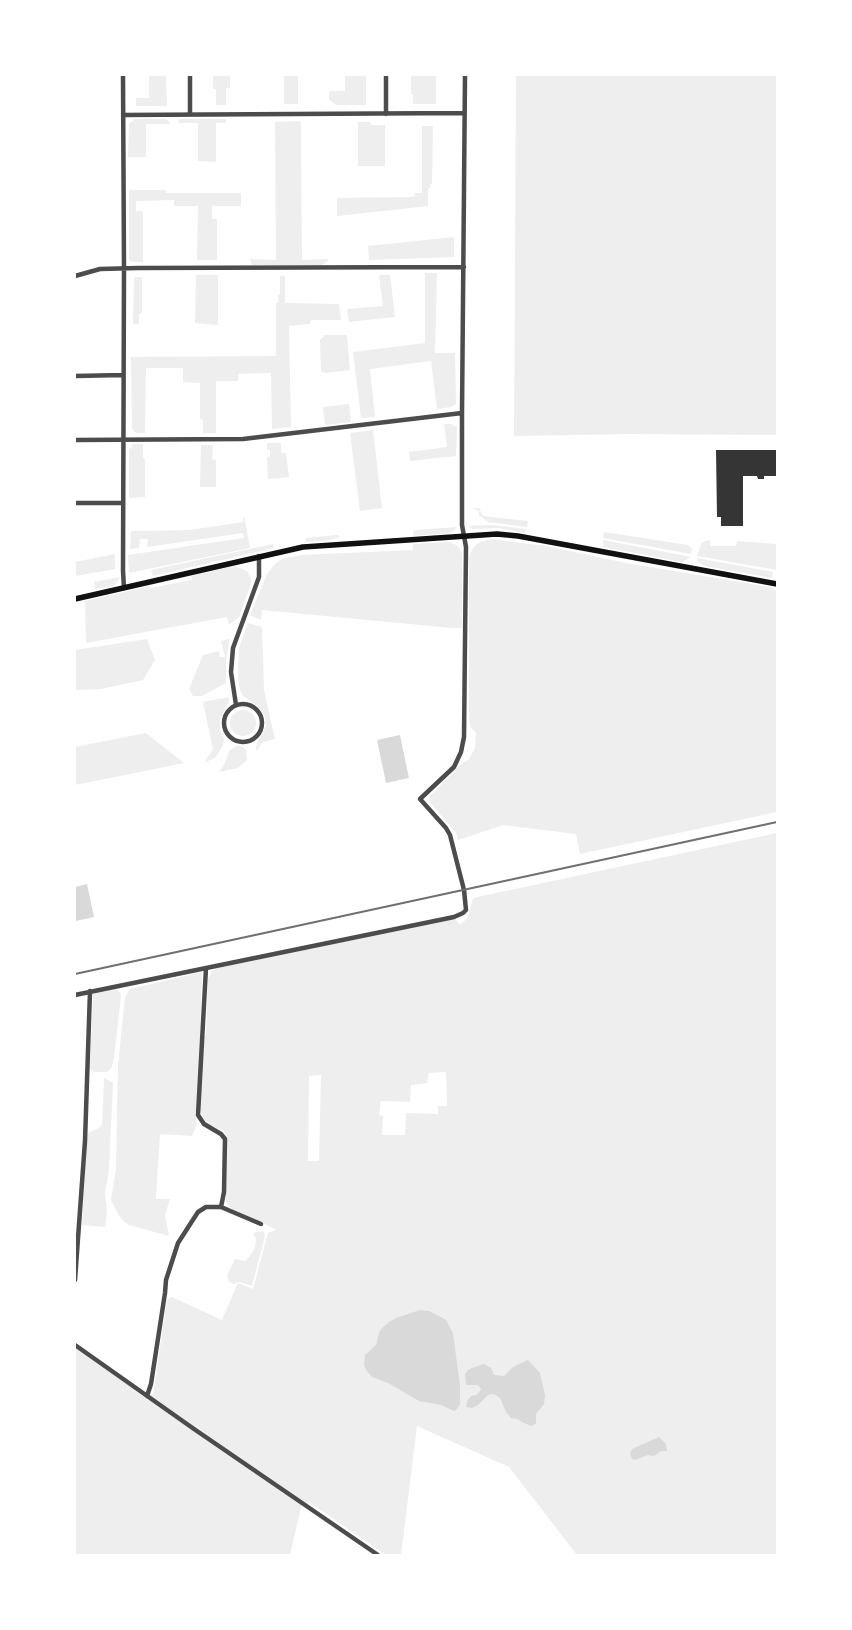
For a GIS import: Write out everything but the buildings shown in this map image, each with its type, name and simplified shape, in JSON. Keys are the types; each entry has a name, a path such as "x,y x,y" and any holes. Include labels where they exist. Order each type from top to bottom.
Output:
{"main road":[{"path":"75,599 303,547 497,534 777,584"}],"street":[{"path":"122,75 124,588"},
{"path":"190,75 190,114"},
{"path":"386,75 386,114"},
{"path":"75,995 454,917 465,911 464,890 450,835 420,799 454,767 463,745 466,547 462,525 465,75"},
{"path":"123,115 464,113"},
{"path":"75,276 100,269 464,267"},
{"path":"75,376 123,375"},
{"path":"75,440 243,439 462,413"},
{"path":"75,503 123,503"},
{"path":"236,705 232,678 233,648 258,580 259,556"},
{"path":"236,705 249,705 259,712 262,718 261,730 258,735 248,742 236,740 226,732 224,719 227,713 236,705"},
{"path":"206,968 198,1115 204,1124 221,1134 225,1139 224,1192 221,1207"},
{"path":"75,1280 85,1141 90,992"},
{"path":"147,1396 151,1384 166,1280 178,1243 198,1212 206,1208 221,1207 261,1224"},
{"path":"75,1345 378,1555"}],"shaded area":[{"path":"149,75 166,75 167,106 136,106 136,98 149,98"},
{"path":"213,75 230,75 230,88 226,88 226,105 216,105 216,89 213,89"},
{"path":"284,75 298,75 298,104 284,104"},
{"path":"345,75 366,75 366,105 337,105 329,99 329,91 345,91"},
{"path":"411,75 436,75 436,104 413,104"},
{"path":"516,75 776,75 777,435 629,434 514,436"},
{"path":"135,119 166,119 170,124 146,124 146,157 128,157 129,124"},
{"path":"179,119 226,119 226,123 216,123 216,162 198,161 198,123 178,123"},
{"path":"301,121 302,260 328,259 328,261 322,265 252,265 250,259 276,260 275,122"},
{"path":"358,122 370,122 371,125 385,125 385,166 358,166"},
{"path":"422,126 433,126 432,184 430,184 431,188 428,188 428,206 337,216 337,198 414,197 415,193 422,193"},
{"path":"129,190 166,190 166,193 241,193 241,206 212,206 212,219 217,219 217,260 197,260 198,206 174,206 174,200 136,201 136,211 143,211 143,262 131,262 129,259"},
{"path":"454,237 454,257 369,260 368,246"},
{"path":"425,273 437,273 435,353 455,353 456,404 451,407 437,409 431,361 370,369 375,417 361,418 353,352 425,343"},
{"path":"196,275 218,275 218,325 195,323"},
{"path":"379,275 390,275 395,317 349,322 347,309 383,306"},
{"path":"280,276 285,276 285,303 339,304 341,320 311,320 310,324 289,326 291,427 272,429 271,373 238,374 238,381 216,381 216,433 203,433 203,420 200,419 200,383 183,382 183,368 146,368 145,433 136,433 132,429 131,357 276,356 276,303 278,303 278,295 280,294"},
{"path":"142,277 142,313 139,314 139,324 133,324 134,279"},
{"path":"325,335 347,335 350,370 325,373 321,371 320,340"},
{"path":"349,404 351,422 325,425 323,407"},
{"path":"444,424 451,424 457,427 456,456 410,461 409,452 447,447"},
{"path":"373,430 382,508 360,511 350,433"},
{"path":"267,443 281,443 281,453 286,453 289,477 268,479 267,457 270,457 270,450 267,450"},
{"path":"133,444 143,444 145,497 129,498 129,450"},
{"path":"201,445 213,445 212,459 216,460 216,487 200,487"},
{"path":"472,508 479,508 483,516 528,521 527,527 488,522 478,514 479,511"},
{"path":"244,515 250,548 129,573 128,555 244,538 243,533 147,547 148,539 140,539 139,548 130,549 131,531 190,530 243,522"},
{"path":"492,525 526,529 525,533 498,528 473,529 468,526"},
{"path":"457,527 451,533 413,536 414,530"},
{"path":"604,532 688,545 692,549 691,554 603,538"},
{"path":"338,535 340,537 326,541 305,542 306,538"},
{"path":"491,539 546,546 626,563 770,587 777,591 777,812 580,854 576,834 503,825 458,840 456,833 429,801 430,796 459,766 469,759 475,748 476,733 470,726 469,719 469,559 474,547 480,542"},
{"path":"603,540 691,557 682,562 603,547"},
{"path":"710,540 710,546 736,546 737,541 777,544 777,570 697,556 701,544"},
{"path":"450,542 458,546 462,553 462,628 262,610 261,620 250,615 267,574 282,559 301,555 413,550 413,544"},
{"path":"273,544 274,548 153,576 151,570"},
{"path":"115,554 115,569 75,576 75,562"},
{"path":"697,558 773,572 772,578 705,566 699,563"},
{"path":"235,566 247,571 251,578 251,584 239,617 229,625 227,617 86,643 85,601 150,586 151,588 192,580 191,576"},
{"path":"120,577 113,586 95,589 94,582"},
{"path":"248,623 262,627 264,690 275,739 261,743 258,750 256,750 257,743 266,726 265,717 258,706 243,696 238,679 239,648"},
{"path":"147,639 155,660 143,680 101,689 75,690 75,650"},
{"path":"230,639 226,659 226,683 202,696 193,696 189,689 203,655 219,651 220,657 225,657 221,641"},
{"path":"229,697 229,703 220,719 220,730 224,738 223,745 216,757 204,763 213,749 203,702"},
{"path":"243,710 252,714 256,723 252,732 243,736 234,732 230,723 234,714"},
{"path":"146,733 184,763 75,785 75,747"},
{"path":"400,735 409,778 386,783 377,740"},
{"path":"236,746 241,746 246,750 247,760 238,768 219,772 224,765 229,751"},
{"path":"777,833 777,1555 577,1555 509,1467 417,1426 401,1555 386,1555 309,1502 301,1507 290,1555 75,1555 75,1348 143,1396 153,1395 167,1300 172,1297 222,1320 238,1283 253,1289 268,1233 276,1230 232,1209 226,1202 226,1137 224,1131 206,1123 200,1110 195,1112 197,1124 192,1136 160,1134 156,1199 170,1199 165,1215 169,1236 129,1225 122,1220 111,1200 116,1169 118,1066 125,997 130,989 202,972 200,1034 206,1036 208,979 212,971 218,968 450,920 456,919 459,925 467,919 473,898","holes":["446,1072 447,1106 438,1106 438,1114 406,1113 405,1135 382,1135 383,1116 379,1115 381,1101 410,1102 411,1085 427,1083 429,1073","321,1075 319,1161 308,1161 309,1076"]},
{"path":"87,884 94,917 76,921 75,887"},
{"path":"115,989 121,995 114,1059 111,1069 107,1072 94,1072 90,1069 93,993"},
{"path":"104,1078 113,1083 109,1171 105,1193 107,1212 105,1227 82,1225 87,1134 102,1126"},
{"path":"263,1231 265,1236 252,1286 239,1282 234,1284 229,1282 227,1275 235,1259 245,1261 249,1257 255,1248 256,1239 253,1233"},
{"path":"420,1310 429,1311 446,1320 453,1333 460,1386 460,1404 454,1411 441,1405 419,1401 388,1383 372,1377 364,1365 365,1355 376,1345 381,1329 396,1318"},
{"path":"528,1360 540,1373 545,1395 544,1404 536,1414 536,1423 534,1425 531,1426 518,1419 511,1418 500,1398 494,1394 488,1395 472,1408 466,1407 467,1401 471,1396 476,1395 481,1390 477,1385 466,1385 465,1374 469,1369 484,1364 491,1368 494,1375 504,1376 513,1367"},
{"path":"659,1437 666,1444 667,1451 661,1451 654,1456 648,1455 635,1460 632,1459 630,1454 632,1449"}],"railway":[{"path":"75,974 777,822"}]}
